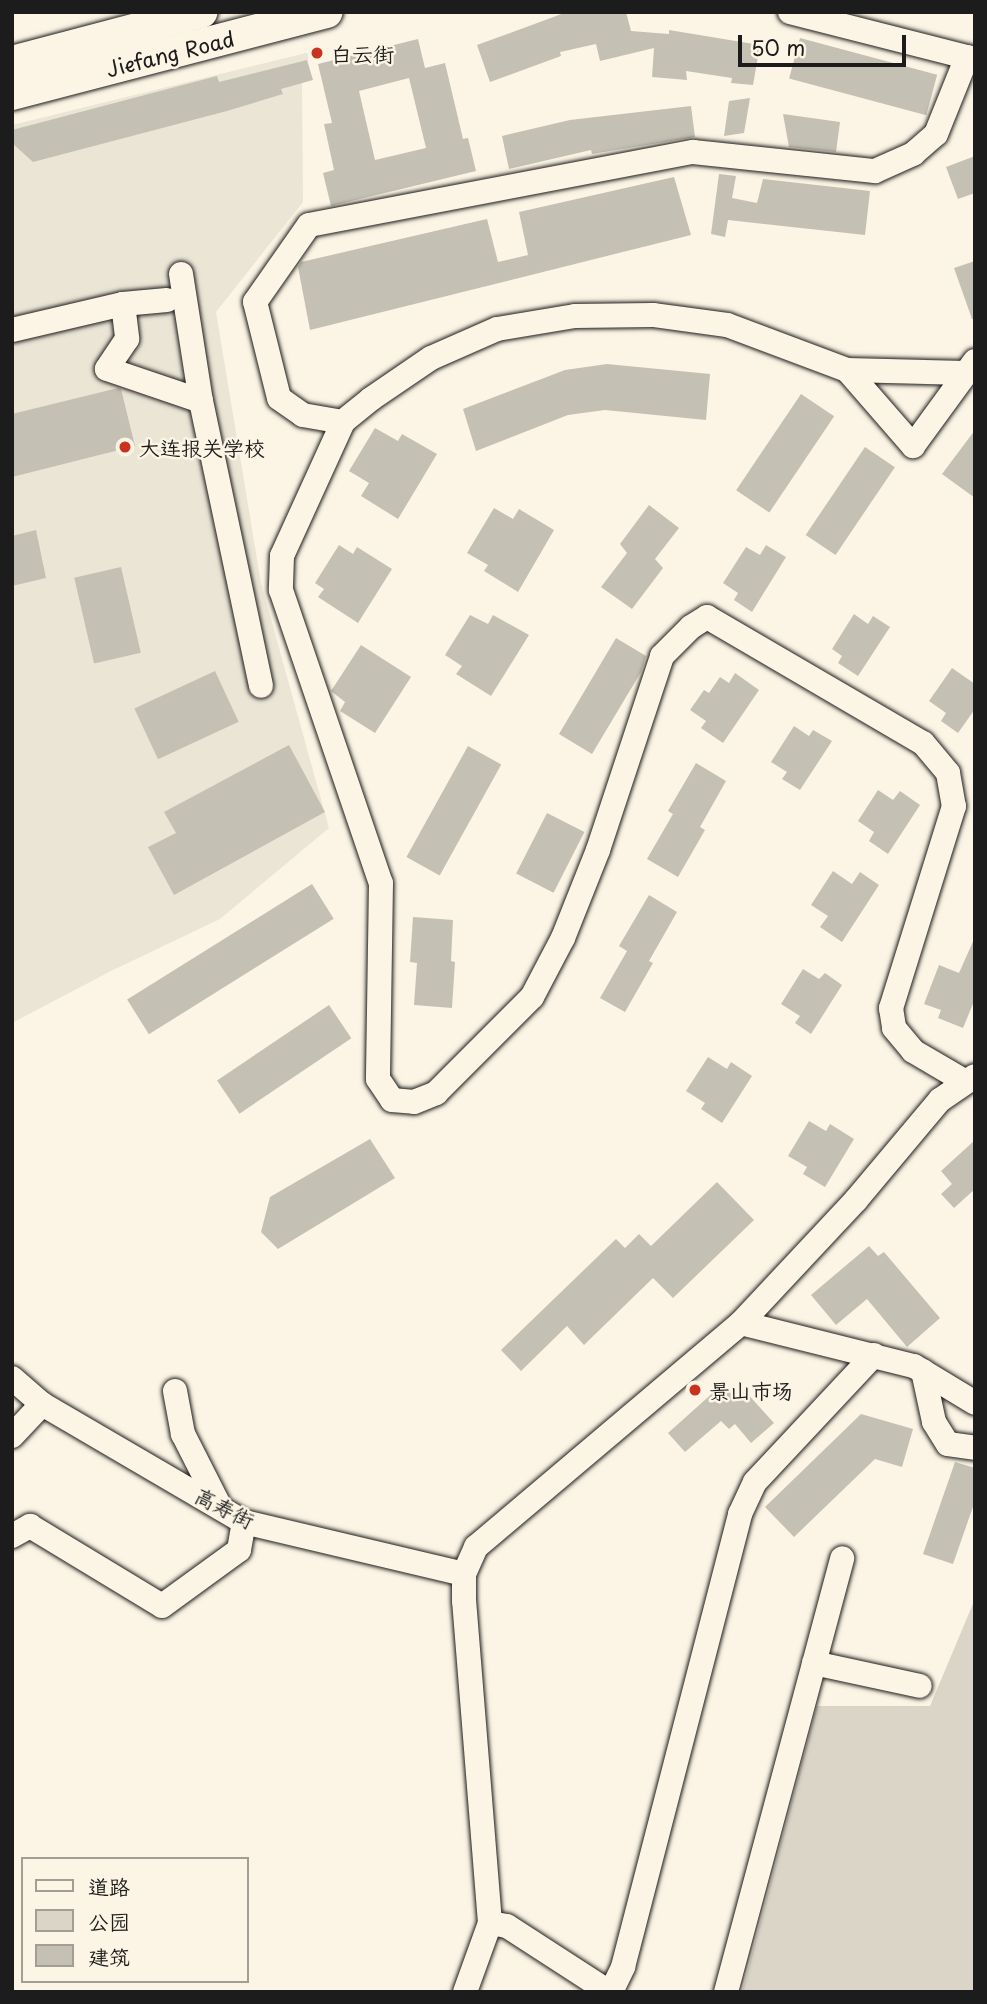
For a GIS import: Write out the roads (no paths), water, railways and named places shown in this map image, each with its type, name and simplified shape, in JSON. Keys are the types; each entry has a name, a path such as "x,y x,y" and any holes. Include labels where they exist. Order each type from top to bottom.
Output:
{"main road":[{"name":"Jiefang Road","path":"12,62 201,12"},
{"name":"Jiefang Road","path":"12,94 327,12"}],"street":[{"path":"343,422 303,415 279,398 255,302 309,225 693,152 875,171 913,154 936,134 971,58 790,12"},
{"path":"181,274 201,401 261,686"},
{"path":"12,330 123,304 167,300"},
{"path":"123,304 127,339 107,369 201,401"},
{"path":"465,1992 490,1923 464,1574 476,1547 741,1323 856,1200 940,1100 970,1079 913,1051 894,1028 891,1008 954,806 948,773 923,743 708,617 691,627 662,656 598,850 564,938 532,997 436,1093 414,1102 392,1101 378,1079 381,883 281,590 282,556 343,422 371,399 431,358 497,329 575,316 653,315 727,325 847,370 970,367"},
{"path":"847,370 913,446 970,367"},
{"path":"741,1323 914,1366 975,1403"},
{"path":"490,1923 507,1926 610,1992 623,1966 740,1514 755,1482 874,1355"},
{"path":"923,1371 934,1422 948,1444 975,1448"},
{"name":"高寿街","path":"12,1378 42,1404 244,1522 464,1574"},
{"path":"175,1391 183,1434 220,1507"},
{"path":"12,1436 42,1404"},
{"path":"12,1536 30,1526 162,1606 239,1550 244,1522"},
{"path":"726,1992 842,1559"},
{"path":"814,1663 920,1686"}],"place":[{"name":"白云街","path":"317,53"},
{"name":"大连报关学校","path":"125,447"},
{"name":"景山市场","path":"695,1390"}]}
